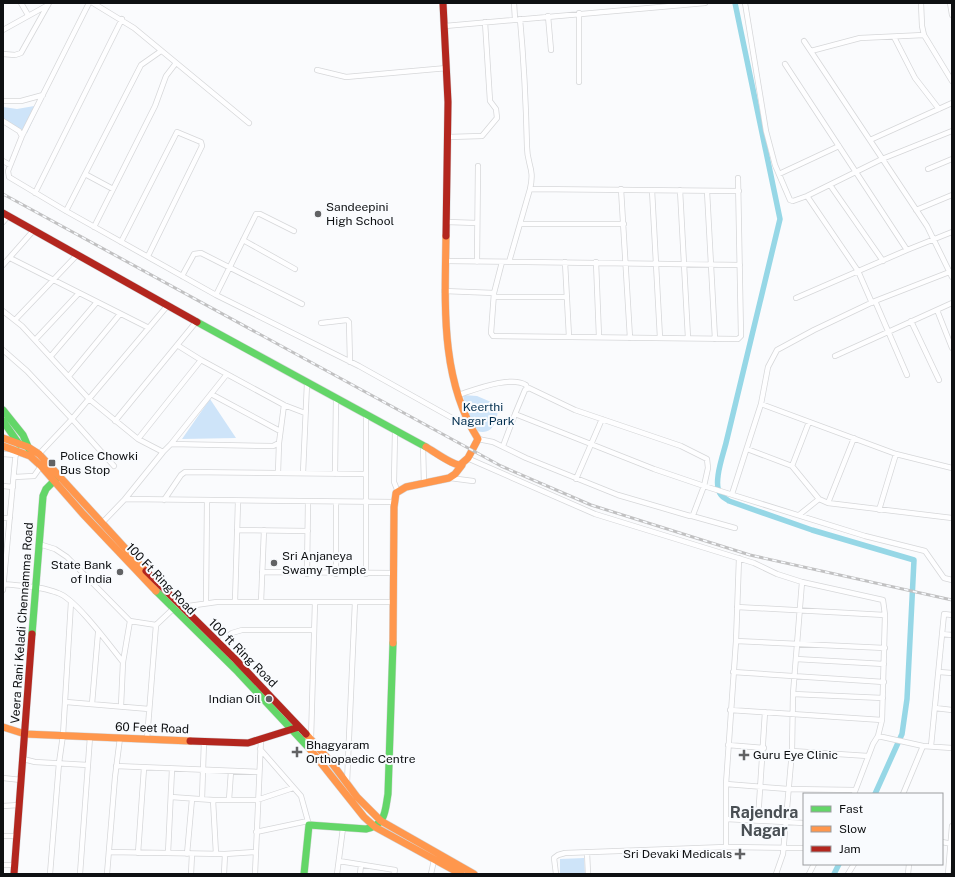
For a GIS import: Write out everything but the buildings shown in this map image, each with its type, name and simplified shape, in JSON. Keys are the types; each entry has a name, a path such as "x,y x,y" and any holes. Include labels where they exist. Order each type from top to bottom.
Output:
{"street":[{"path":"21,3 28,15"},
{"path":"89,3 22,136 8,171 9,177 94,227 216,295 350,362 454,419 466,420"},
{"path":"93,3 122,19 249,123"},
{"path":"443,3 447,68 448,137 446,261 444,291 447,345 458,395 466,420 478,439 503,446 576,479 618,495 735,528"},
{"path":"509,262 530,189 533,173 528,155 528,112 518,19 514,3"},
{"path":"445,26 705,3"},
{"path":"745,3 766,131 779,174 790,200 807,196 882,159 952,131"},
{"path":"921,3 924,35 952,81"},
{"path":"950,3 952,15"},
{"path":"3,30 48,4"},
{"path":"3,54 15,56 21,53 48,4"},
{"path":"579,13 579,82"},
{"path":"548,16 551,50"},
{"path":"35,193 122,19"},
{"path":"448,137 482,136 497,118 496,109 490,101 485,22"},
{"path":"810,51 860,38 924,35"},
{"path":"894,37 915,78 939,109"},
{"path":"804,41 916,210 951,271 952,277"},
{"path":"66,211 141,65 161,51"},
{"path":"94,227 155,106 166,76 176,63"},
{"path":"785,64 907,250"},
{"path":"317,70 346,76 447,68"},
{"path":"3,101 21,101 43,95"},
{"path":"870,140 952,103"},
{"path":"3,121 19,131 22,136"},
{"path":"121,242 177,132 201,142 202,146 148,256"},
{"path":"779,174 839,146"},
{"path":"928,169 952,159"},
{"path":"3,162 10,165"},
{"path":"477,262 478,166"},
{"path":"85,174 113,189"},
{"path":"502,262 494,295 491,335 738,339 741,336 738,178"},
{"path":"830,185 883,260"},
{"path":"530,189 739,191"},
{"path":"621,189 627,263 630,338"},
{"path":"652,190 660,338"},
{"path":"680,190 688,338"},
{"path":"707,191 715,339"},
{"path":"916,210 952,195"},
{"path":"807,196 858,271 888,331 907,375"},
{"path":"216,295 243,240 258,214 294,230"},
{"path":"5,217 33,230 196,322 394,431 443,456 450,464 459,466 462,465"},
{"path":"447,222 477,223"},
{"path":"520,224 624,224"},
{"path":"3,266 33,230"},
{"path":"796,298 952,232"},
{"path":"243,240 295,269"},
{"path":"182,276 196,253 201,253 302,304"},
{"path":"15,320 78,255"},
{"path":"10,258 149,328"},
{"path":"446,261 740,265"},
{"path":"565,262 569,337"},
{"path":"596,262 599,337"},
{"path":"732,494 761,404 768,366 780,346 873,302 951,271"},
{"path":"444,291 494,295 567,297"},
{"path":"35,340 79,293"},
{"path":"51,356 97,302"},
{"path":"834,356 952,303"},
{"path":"39,454 72,419 168,305"},
{"path":"937,310 952,348"},
{"path":"3,311 15,320 51,356 89,399 138,439 163,452"},
{"path":"69,376 120,314"},
{"path":"321,323 347,320 349,322 350,362"},
{"path":"911,321 938,380"},
{"path":"115,420 196,322"},
{"path":"178,345 202,360 284,405 305,414"},
{"path":"3,350 27,371 114,466"},
{"path":"138,439 202,360"},
{"path":"102,523 126,499 227,374"},
{"path":"458,395 502,383 520,382 527,388 602,420 675,444 707,459 708,468 704,486 692,516"},
{"path":"304,473 307,383"},
{"path":"503,446 527,388"},
{"path":"211,394 280,431"},
{"path":"335,474 336,398"},
{"path":"761,404 896,454 952,468"},
{"path":"278,473 280,431 284,405"},
{"path":"3,410 23,435 14,477 5,551 3,590"},
{"path":"515,414 591,445 712,489 723,491 865,536 925,551 944,578 952,580"},
{"path":"366,415 366,574"},
{"path":"576,479 602,420"},
{"path":"3,421 20,449"},
{"path":"792,466 809,422"},
{"path":"394,431 394,482 398,492"},
{"name":"100 ft Ring Road","path":"3,438 20,449 39,454 57,478 218,643 296,728 311,739 370,812 381,821 474,874"},
{"path":"828,503 854,438"},
{"path":"450,478 462,465 478,439"},
{"path":"171,444 273,446 280,443"},
{"name":"100 Ft Ring Road","path":"3,446 20,449 57,478 88,520 174,608 296,728 312,751 364,817 374,827 460,874"},
{"path":"423,446 424,484"},
{"path":"3,454 20,449"},
{"path":"747,449 792,466 819,499 828,503 952,518"},
{"path":"879,510 896,454"},
{"path":"467,458 595,514 739,558 754,563 777,574 802,582 882,600 884,603 885,615 882,720 878,736 873,744 854,792 726,784"},
{"path":"14,477 30,478 34,476 41,466"},
{"path":"164,500 181,475 185,472 365,474"},
{"name":"Veera Rani Keladi Chennamma Road","path":"14,874 42,496 57,478"},
{"path":"256,832 308,823 343,828 366,829 374,827 381,821 385,814 388,794 391,736 392,602 396,494 407,487 450,478 473,481"},
{"path":"3,486 13,487"},
{"path":"126,499 395,502"},
{"path":"799,516 819,499"},
{"path":"206,603 207,500"},
{"path":"235,602 238,501"},
{"path":"307,574 308,502"},
{"path":"336,502 336,574"},
{"path":"3,518 10,518"},
{"path":"237,530 308,531"},
{"path":"261,602 264,530"},
{"path":"39,544 55,548 67,557 130,621 156,625"},
{"path":"726,847 726,784 736,641 739,558"},
{"path":"262,572 307,574 394,573"},
{"path":"776,874 783,848 784,822 792,751 794,677 802,582"},
{"path":"3,584 36,588 59,593 72,602 123,662"},
{"path":"50,874 59,763 66,702 72,602"},
{"path":"147,739 156,625 174,608 206,603 235,602 392,602"},
{"path":"311,739 315,602"},
{"path":"347,783 355,602"},
{"path":"737,606 885,615"},
{"path":"931,746 944,614 952,615"},
{"path":"121,706 123,662 130,621"},
{"path":"218,643 232,633 242,630 314,630"},
{"path":"92,704 98,633"},
{"path":"942,634 952,635"},
{"path":"736,641 884,648"},
{"path":"796,660 884,664"},
{"path":"733,672 884,682"},
{"path":"938,672 952,673"},
{"path":"793,694 883,698"},
{"path":"66,702 150,709"},
{"path":"935,708 952,710"},
{"path":"730,710 882,720"},
{"path":"758,820 764,748 765,712"},
{"name":"60 Feet Road","path":"3,727 25,734 248,743 296,728"},
{"path":"878,736 923,746 952,748"},
{"path":"80,874 90,737"},
{"path":"107,874 116,766 120,738"},
{"path":"255,874 261,739"},
{"path":"202,799 204,741"},
{"path":"728,745 764,748"},
{"path":"903,793 923,746"},
{"path":"260,749 300,796 308,823 304,874"},
{"path":"792,751 868,756"},
{"path":"23,759 35,762 88,765"},
{"path":"116,766 260,772"},
{"path":"138,853 144,768"},
{"path":"168,853 172,769"},
{"path":"229,800 231,771"},
{"path":"3,778 21,780"},
{"path":"171,797 213,800 258,800 293,788"},
{"path":"191,874 190,854 192,799"},
{"path":"213,800 216,854"},
{"path":"3,806 19,804"},
{"path":"726,819 803,823"},
{"path":"948,874 952,826"},
{"path":"337,874 343,828"},
{"path":"3,836 17,836"},
{"path":"556,874 554,858 558,855 587,852 726,847 803,848"},
{"path":"109,852 190,854 255,852"},
{"path":"587,852 588,874"},
{"path":"224,874 225,854"},
{"path":"431,874 434,860"},
{"path":"338,862 394,870 394,874"},
{"path":"3,865 14,865"},
{"path":"360,874 361,865"},
{"path":"809,874 814,865"},
{"path":"848,874 853,865"}],"green space":[{"path":"40,105 27,133 3,120 3,107 17,109"},
{"name":"Keerthi Nagar Park","path":"463,395 477,396 498,405 496,421 491,429 483,432 477,431 466,410"},
{"path":"210,399 236,438 182,439"},
{"path":"584,858 585,874 560,874 560,859"}],"waterway":[{"path":"735,3 780,219 721,462 718,477 719,490 722,496 729,501 812,530 914,560 907,699 902,734 875,793"},
{"path":"834,874 838,865"}],"railway":[{"path":"3,194 501,466 591,505 750,555 952,600"}],"traffic: fast":[{"path":"197,322 426,447"},
{"path":"3,410 23,435 29,449"},
{"path":"3,421 19,444"},
{"path":"32,634 43,496 46,489 58,477"},
{"path":"156,591 238,672 309,748"},
{"path":"304,874 309,825 366,829 373,827 381,821 385,811 388,794 393,643"}],"traffic: slow":[{"path":"426,447 448,461 460,465 468,458 478,439 466,416 457,392 451,366 447,340 445,288 446,236"},
{"path":"3,438 28,447 39,454 146,571"},
{"path":"3,446 30,456 41,466 83,514 156,591"},
{"path":"393,643 394,507 396,493 406,487 449,478 455,474 462,465"},
{"path":"3,727 25,734 190,741"},
{"path":"306,734 331,762 357,797 381,821 474,874"},
{"path":"309,748 364,817 375,827 461,874"}],"traffic: jam":[{"path":"443,3 448,102 446,236"},
{"path":"3,213 197,322"},
{"path":"146,571 236,660 306,734"},
{"path":"14,874 32,634"},
{"path":"190,741 248,743 299,727"}],"place":[{"name":"Sandeepini High School","path":"318,214"},
{"name":"Police Chowki Bus Stop","path":"52,463"},
{"name":"Sri Anjaneya Swamy Temple","path":"274,563"},
{"name":"State Bank of India","path":"120,572"},
{"name":"Indian Oil","path":"269,699"},
{"name":"Bhagyaram Orthopaedic Centre","path":"297,752"},
{"name":"Guru Eye Clinic","path":"744,755"},
{"name":"Sri Devaki Medicals","path":"740,854"}],"district":[{"name":"Rajendra Nagar","path":"764,821"}]}
